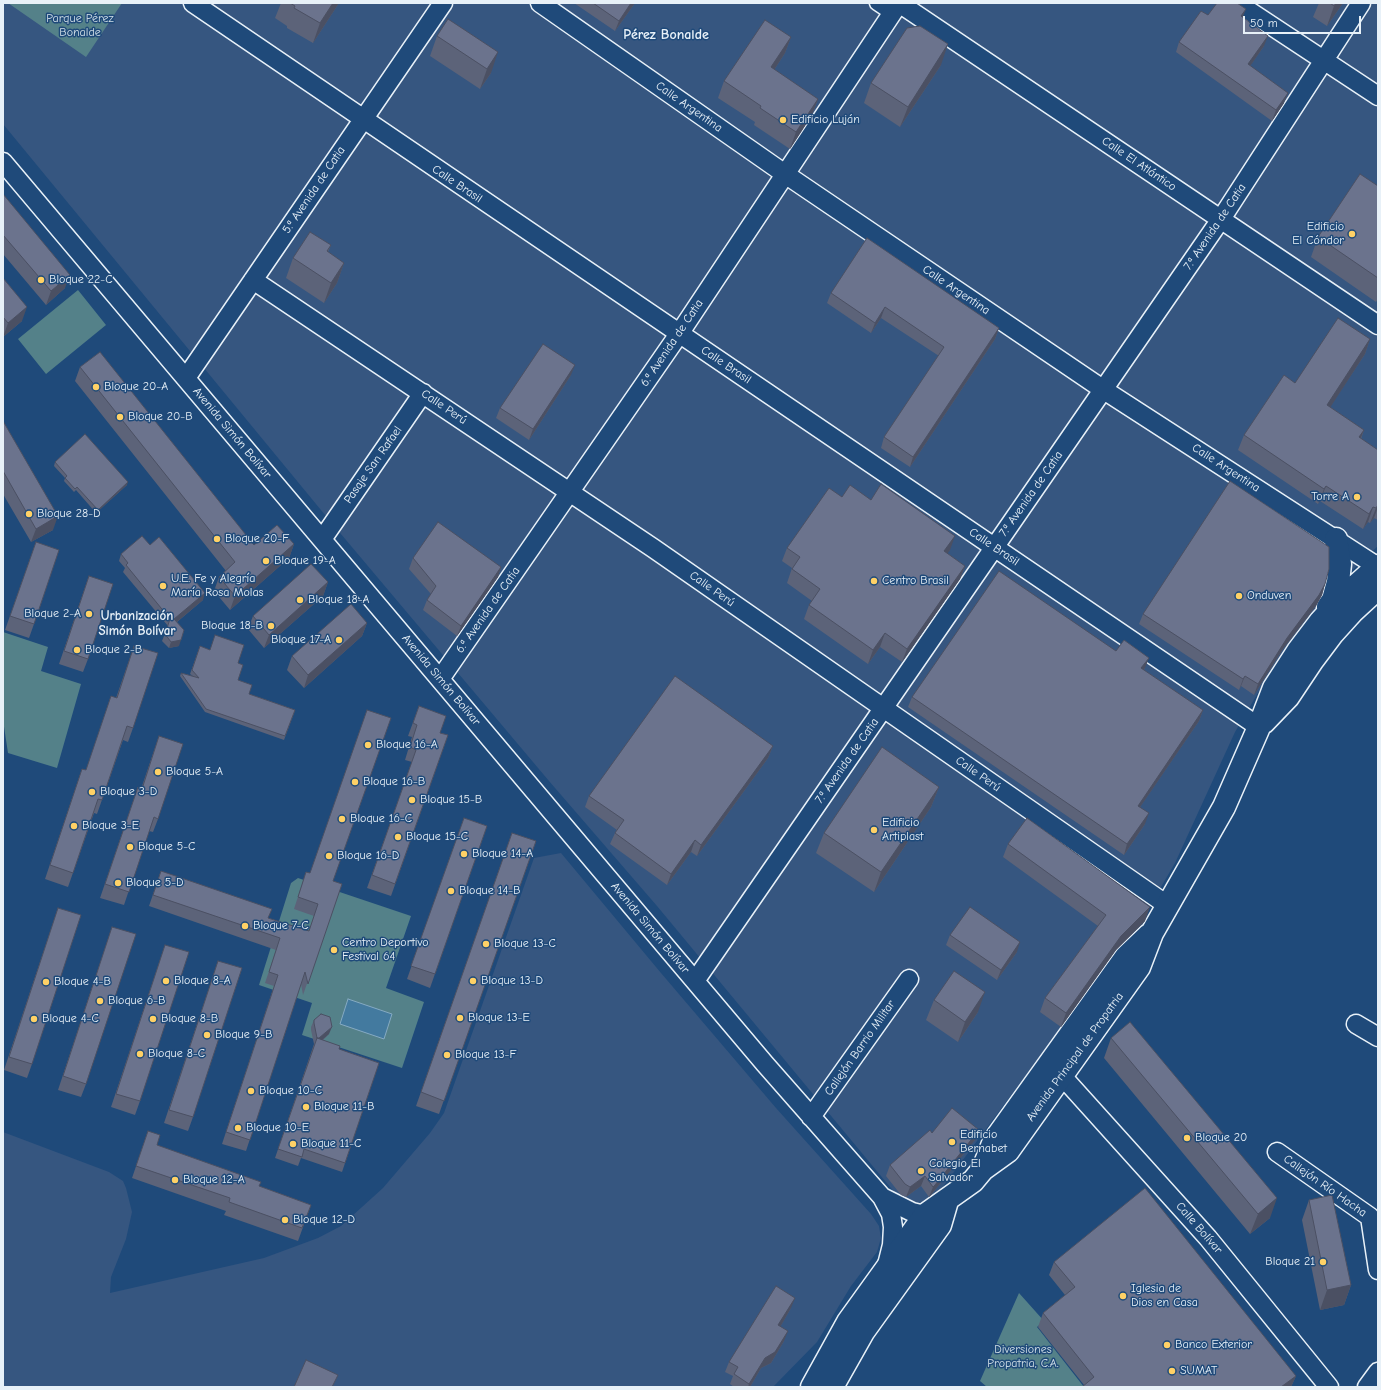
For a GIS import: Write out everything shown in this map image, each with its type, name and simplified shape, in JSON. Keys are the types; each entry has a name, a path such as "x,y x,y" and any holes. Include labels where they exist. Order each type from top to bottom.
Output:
{"main road":[{"path":"1320,622 1333,600 1338,582 1340,564 1336,539"},
{"name":"Avenida Principal de Propatria","path":"812,1387 848,1322 926,1215 973,1181 983,1169 1008,1151 1139,967 1152,933 1224,807 1259,727 1274,688 1298,651 1320,622 1340,600 1378,567"},
{"name":"Avenida Principal de Propatria","path":"1259,727 1288,698 1312,661 1333,633 1375,596"},
{"name":"Avenida Principal de Propatria","path":"983,1169 994,1141 1126,957 1152,933"},
{"path":"832,1387 863,1332 940,1225 947,1200"}],"street":[{"name":"Calle Brasil","path":"193,3 1259,727"},
{"name":"5.ª Avenida de Catia","path":"186,378 362,119 443,3"},
{"name":"Calle Argentina","path":"540,3 785,174 1104,390 1378,567"},
{"path":"1237,3 1378,96"},
{"name":"7.ª Avenida de Catia","path":"695,981 1221,219 1361,3"},
{"name":"6.ª Avenida de Catia","path":"440,679 679,334 785,174 892,6"},
{"name":"Calle El Atlántico","path":"892,6 1221,219 1378,325"},
{"name":"Avenida Simón Bolívar","path":"3,162 695,981 811,1117 882,1197 891,1214 893,1227 892,1245 885,1270"},
{"name":"Calle Perú","path":"253,280 570,492 1167,905"},
{"name":"Pasaje San Rafael","path":"322,538 423,393"},
{"name":"Callejón Barrio Militar","path":"811,1117 909,979"},
{"path":"1356,1024 1378,1037"},
{"name":"Calle Bolívar","path":"1062,1076 1208,1238 1329,1387"},
{"name":"Callejón Río Hacha","path":"1276,1152 1370,1217 1378,1270"},
{"name":"Avenida Simón Bolívar","path":"882,1197 912,1212 926,1215"},
{"path":"1367,1387 1378,1372"}],"shaded area":[{"path":"3,3 1378,3 1378,546 1322,598 1262,686 1235,732 1175,863 1141,921 933,1200 918,1203 900,1199 657,906 549,781 330,521 3,124"},
{"path":"561,853 776,1108 871,1214 879,1226 881,1238 877,1252 851,1286 817,1342 773,1387 3,1387 3,1132 109,1172 123,1181 132,1212 126,1239 111,1277 110,1293 264,1258 318,1238 341,1226 383,1188 430,1133 444,1113 534,858"},
{"path":"348,999 392,1014 384,1039 340,1024"}],"green space":[{"name":"Parque Pérez Bonalde","path":"8,3 122,3 86,57"},
{"path":"78,290 106,325 46,374 18,339"},
{"path":"3,632 48,647 41,671 81,684 57,768 8,753 3,720"},
{"name":"Centro Deportivo Festival 64","path":"298,878 411,916 386,988 424,1002 402,1068 302,1035 312,1003 259,985 291,883"},
{"name":"Diversiones Propatria, C.A.","path":"1019,1293 1044,1321 1037,1327 1084,1387 987,1387 980,1381"}],"building":[{"path":"290,3 333,3 320,23 294,8 295,6"},
{"path":"593,3 631,3 619,21"},
{"path":"1217,3 1237,3 1246,9 1241,16 1268,36 1248,64 1288,93 1276,110 1179,42 1201,11 1208,15"},
{"path":"448,19 498,52 487,69 437,36"},
{"path":"765,20 791,37 771,67 818,99 796,132 760,108 761,106 724,81"},
{"path":"920,26 948,44 908,107 871,83 907,28"},
{"name":"Edificio El Cóndor","path":"1360,174 1378,186 1378,278 1318,237"},
{"path":"3,194 70,275 51,291 3,235"},
{"path":"310,232 331,245 327,251 344,263 331,283 293,258"},
{"path":"867,238 999,328 913,457 884,437 944,347 885,307 875,323 831,293"},
{"path":"3,278 27,307 8,323 3,317"},
{"path":"1338,318 1370,339 1327,405 1364,430 1359,437 1378,450 1378,505 1376,508 1373,507 1369,514 1326,486 1324,489 1244,435 1284,375 1295,383"},
{"path":"543,344 575,365 533,429 500,408"},
{"path":"100,352 254,545 277,525 294,544 235,596 219,577 235,562 80,367"},
{"path":"3,421 58,516 36,529 3,471"},
{"path":"85,434 128,482 98,510 77,487 75,489 65,478 67,476 55,462"},
{"name":"Onduven","path":"1230,481 1329,547 1329,569 1325,584 1319,595 1287,638 1258,684 1245,676 1243,679 1143,614"},
{"name":"Centro Brasil","path":"881,484 955,536 944,551 965,566 907,649 885,633 873,650 809,605 820,589 792,569 800,557 787,548 829,488 842,497 850,485 871,500"},
{"path":"438,522 501,567 461,626 427,600 436,586 413,558"},
{"name":"U.E. Fe y Alegría María Rosa Molas","path":"142,536 150,545 159,537 205,593 174,619 184,630 181,640 171,642 165,634 170,619 126,565 128,563 121,554"},
{"path":"36,542 59,550 34,624 10,616"},
{"path":"311,564 328,582 269,635 253,616"},
{"path":"999,571 1116,651 1124,640 1149,658 1141,668 1203,710 1138,806 1149,813 1127,844 912,697"},
{"path":"89,576 113,584 88,659 64,651"},
{"path":"351,604 367,623 308,675 292,656"},
{"path":"215,635 244,645 238,663 243,665 238,680 252,685 249,694 295,710 285,736 206,709 181,673 199,678 192,670 200,646 210,650"},
{"path":"134,646 158,653 133,728 127,726 102,800 98,799 73,873 50,865 82,769 86,770 111,696 117,698"},
{"path":"675,676 773,746 701,845 695,840 671,874 615,833 624,820 589,796"},
{"path":"419,706 446,716 440,733 448,735 395,884 372,875 416,750 410,747 417,725 413,723"},
{"path":"367,710 391,718 333,881 342,884 308,984 305,972 250,1140 226,1132 278,975 269,972 280,938 153,895 161,871 272,909 268,918 309,931 318,904 298,897 306,872 310,873"},
{"path":"159,736 183,744 158,819 154,817 129,892 105,884 138,787 142,789"},
{"name":"Edificio Artiplast","path":"882,747 939,787 881,872 824,833"},
{"path":"464,818 487,826 435,974 411,966"},
{"path":"1027,818 1150,907 1121,936 1066,1013 1045,998 1106,915 1008,844"},
{"path":"512,833 536,841 444,1101 421,1092"},
{"path":"970,907 1020,942 1001,970 950,935"},
{"path":"58,908 81,915 32,1064 9,1057"},
{"path":"112,927 136,934 86,1084 63,1076"},
{"path":"165,945 189,952 140,1101 116,1094"},
{"path":"218,961 242,968 193,1117 169,1110"},
{"path":"954,971 985,992 965,1022 934,1000"},
{"path":"321,1014 330,1017 332,1027 317,1038 314,1020"},
{"path":"1130,1022 1277,1198 1258,1214 1111,1038"},
{"path":"317,1038 340,1046 339,1049 379,1063 345,1163 304,1149 302,1157 278,1149"},
{"path":"952,1108 979,1130 933,1187 925,1176 910,1187 905,1184 890,1165 930,1130 932,1133"},
{"path":"148,1131 160,1135 157,1145 261,1182 259,1186 311,1205 302,1228 229,1202 230,1198 136,1166"},
{"path":"1145,1188 1296,1376 1281,1387 1082,1387 1094,1377 1043,1313 1075,1287 1054,1262"},
{"path":"1332,1195 1351,1285 1327,1290 1309,1200"},
{"path":"776,1286 795,1298 778,1325 788,1331 775,1352 765,1358 749,1384 734,1374 738,1367 729,1362"},
{"path":"306,1360 338,1375 332,1387 294,1387"}],"place":[{"name":"Edificio Luján","path":"783,120"},
{"name":"Edificio El Cóndor","path":"1352,234"},
{"name":"Bloque 22-C","path":"41,280"},
{"name":"Bloque 20-A","path":"96,387"},
{"name":"Bloque 20-B","path":"120,417"},
{"name":"Torre A","path":"1357,497"},
{"name":"Bloque 28-D","path":"29,514"},
{"name":"Bloque 20-F","path":"217,539"},
{"name":"Bloque 19-A","path":"266,561"},
{"name":"Centro Brasil","path":"874,581"},
{"name":"U.E. Fe y Alegría María Rosa Molas","path":"163,586"},
{"name":"Onduven","path":"1239,596"},
{"name":"Bloque 18-A","path":"300,600"},
{"name":"Bloque 2-A","path":"89,614"},
{"name":"Bloque 18-B","path":"271,626"},
{"name":"Bloque 17-A","path":"339,640"},
{"name":"Bloque 2-B","path":"77,650"},
{"name":"Bloque 16-A","path":"368,745"},
{"name":"Bloque 5-A","path":"158,772"},
{"name":"Bloque 16-B","path":"355,782"},
{"name":"Bloque 3-D","path":"92,792"},
{"name":"Bloque 15-B","path":"412,800"},
{"name":"Bloque 16-C","path":"342,819"},
{"name":"Bloque 3-E","path":"74,826"},
{"name":"Edificio Artiplast","path":"874,830"},
{"name":"Bloque 15-C","path":"398,837"},
{"name":"Bloque 5-C","path":"130,847"},
{"name":"Bloque 14-A","path":"464,854"},
{"name":"Bloque 16-D","path":"329,856"},
{"name":"Bloque 5-D","path":"118,883"},
{"name":"Bloque 14-B","path":"451,891"},
{"name":"Bloque 7-C","path":"245,926"},
{"name":"Bloque 13-C","path":"486,944"},
{"name":"Centro Deportivo Festival 64","path":"334,950"},
{"name":"Bloque 8-A","path":"166,981"},
{"name":"Bloque 13-D","path":"473,981"},
{"name":"Bloque 4-B","path":"46,982"},
{"name":"Bloque 6-B","path":"100,1001"},
{"name":"Bloque 13-E","path":"460,1018"},
{"name":"Bloque 4-C","path":"34,1019"},
{"name":"Bloque 8-B","path":"153,1019"},
{"name":"Bloque 9-B","path":"207,1035"},
{"name":"Bloque 8-C","path":"140,1054"},
{"name":"Bloque 13-F","path":"447,1055"},
{"name":"Bloque 10-C","path":"251,1091"},
{"name":"Bloque 11-B","path":"306,1107"},
{"name":"Bloque 10-E","path":"238,1128"},
{"name":"Bloque 20","path":"1187,1138"},
{"name":"Edificio Bernabet","path":"952,1142"},
{"name":"Bloque 11-C","path":"293,1144"},
{"name":"Colegio El Salvador","path":"921,1171"},
{"name":"Bloque 12-A","path":"175,1180"},
{"name":"Bloque 12-D","path":"285,1220"},
{"name":"Bloque 21","path":"1323,1262"},
{"name":"Iglesia de Dios en Casa","path":"1123,1296"},
{"name":"Banco Exterior","path":"1167,1345"},
{"name":"SUMAT","path":"1172,1371"}],"district":[{"name":"Pérez Bonalde","path":"666,35"},
{"name":"Urbanización Simón Bolívar","path":"137,624"}]}
